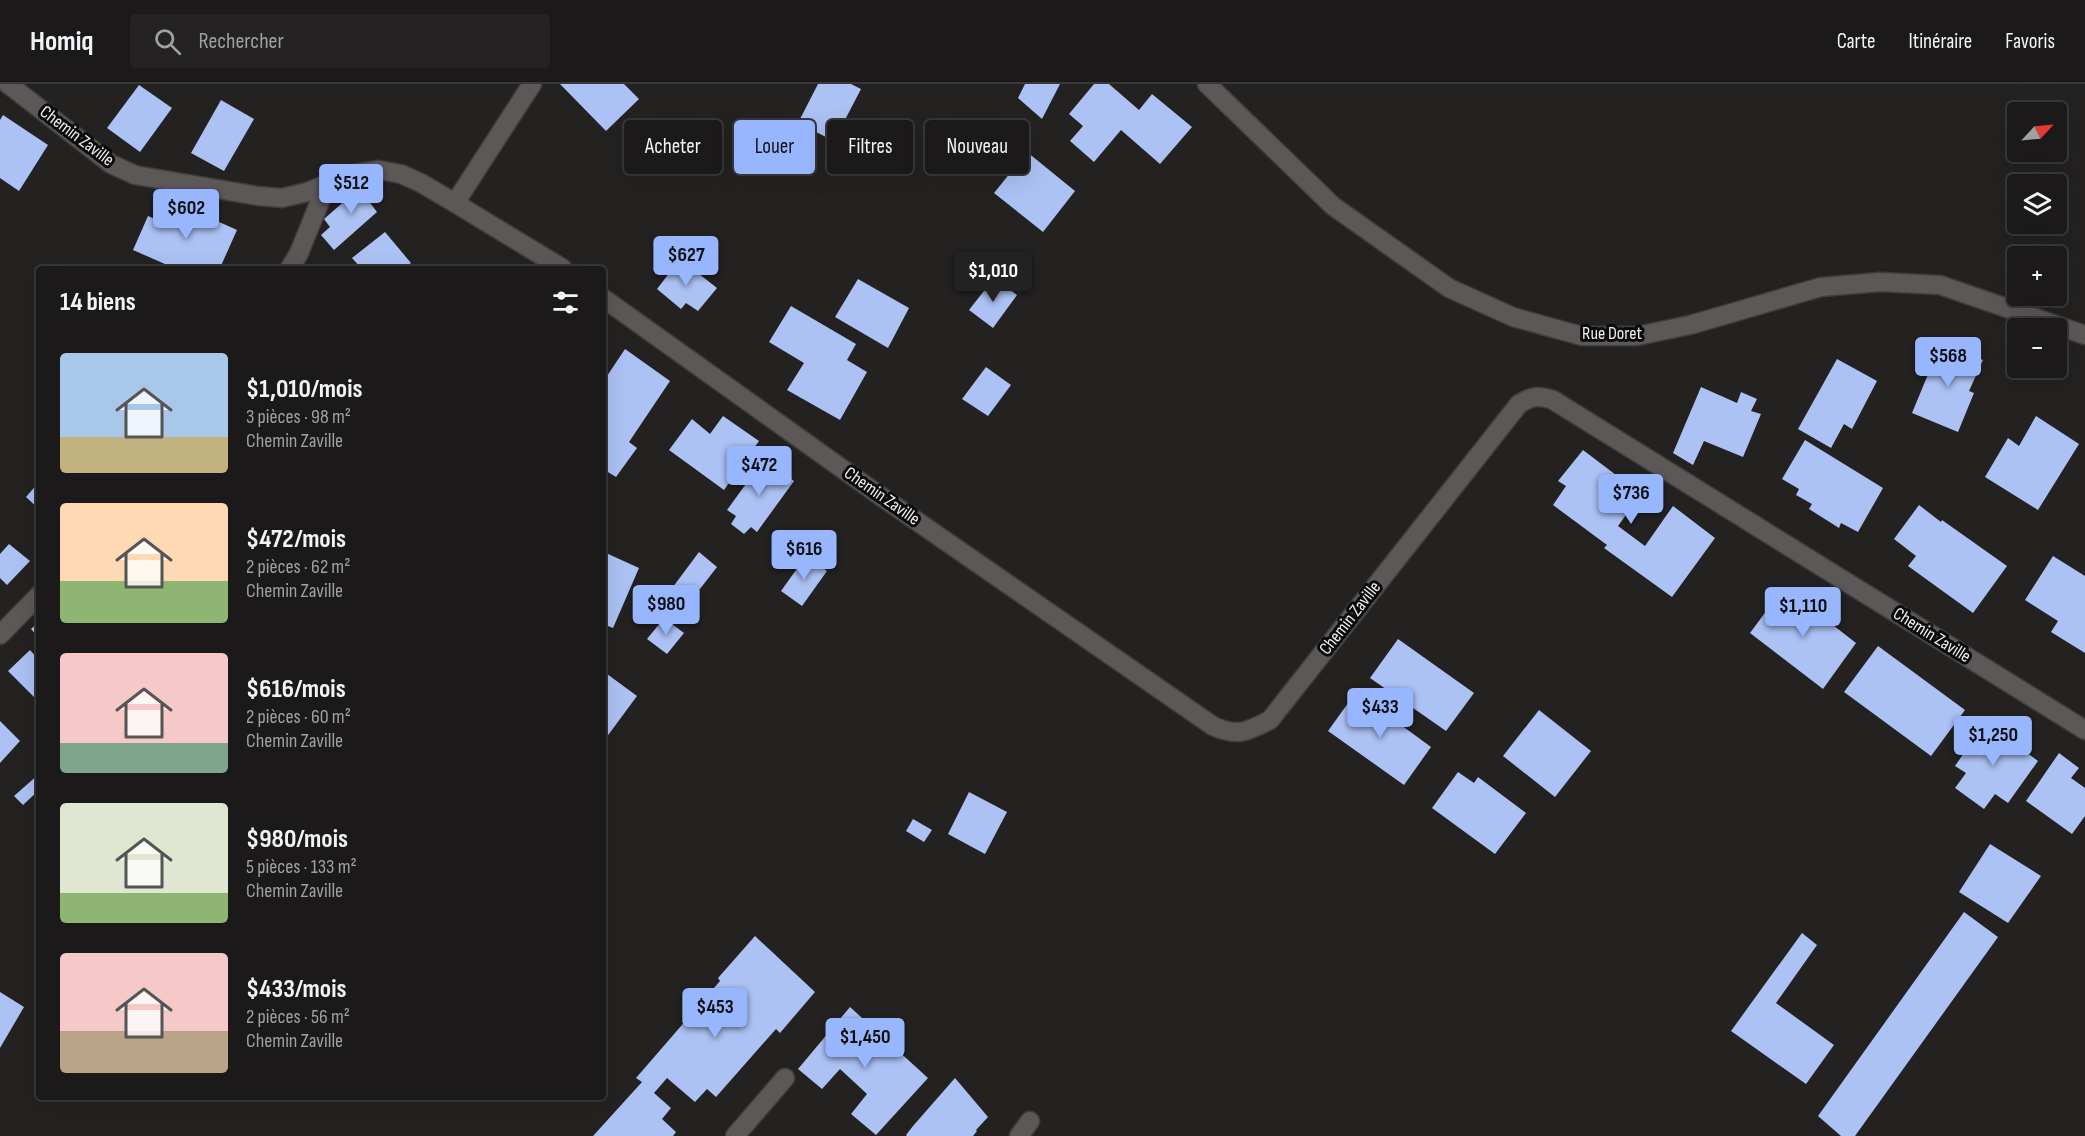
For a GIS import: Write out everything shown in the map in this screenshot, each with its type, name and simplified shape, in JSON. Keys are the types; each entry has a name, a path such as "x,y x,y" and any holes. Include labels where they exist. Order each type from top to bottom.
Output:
{"street":[{"name":"Chemin Zaville","path":"8,84 111,164 135,174 258,196 282,198 307,192 354,174 379,170 400,174 421,183 559,266"},
{"path":"455,203 532,84"},
{"name":"Rue Doret","path":"1207,84 1334,206 1449,288 1513,317 1582,336 1637,336 1690,325 1821,287 1880,282 1940,285 2085,335"},
{"path":"291,266 299,253 327,184"},
{"name":"Chemin Zaville","path":"606,300 879,495 1213,726 1227,732 1247,732 1270,720 1519,404 1541,395 1563,406 2085,730"},
{"path":"0,635 36,598"},
{"path":"735,1136 785,1078"},
{"path":"1019,1136 1030,1121"}],"building":[{"path":"560,84 624,84 639,99 606,131"},
{"path":"818,84 851,84 861,89 845,120 827,120 827,138 815,132 815,120 800,120"},
{"path":"1025,84 1060,84 1042,119 1018,98"},
{"path":"1094,84 1109,84 1139,110 1152,94 1192,127 1160,164 1121,130 1094,162 1070,141 1083,126 1069,114"},
{"path":"139,85 172,108 140,152 107,128"},
{"path":"221,100 254,119 224,171 191,153"},
{"path":"3,115 48,145 19,191 0,178 0,120"},
{"path":"1029,154 1075,191 1043,232 994,193 1009,174 1029,174"},
{"path":"372,177 382,188 368,200 377,212 334,250 321,235 330,227 324,219"},
{"path":"177,203 237,230 221,266 169,266 133,250 148,216 167,224"},
{"path":"385,232 411,263 407,266 359,266 352,258"},
{"path":"680,259 717,288 698,311 686,303 681,309 657,289"},
{"path":"994,278 1017,295 993,328 969,310"},
{"path":"858,279 909,308 888,348 835,317"},
{"path":"791,306 856,344 847,360 867,372 840,420 787,390 804,363 769,342"},
{"path":"1941,343 1983,360 1969,391 1974,393 1958,432 1912,413"},
{"path":"625,349 670,381 629,442 637,448 616,477 606,471 606,378"},
{"path":"1837,359 1877,381 1852,429 1844,424 1831,448 1798,429"},
{"path":"986,367 1011,385 988,416 962,399"},
{"path":"1701,387 1737,403 1741,392 1757,399 1751,411 1761,414 1743,457 1704,441 1693,465 1673,453"},
{"path":"723,416 759,441 724,490 669,450 692,419 710,434"},
{"path":"2036,416 2079,444 2038,510 1985,477 2008,438 2019,446"},
{"path":"1805,440 1883,488 1858,532 1841,523 1839,528 1809,509 1812,504 1796,495 1799,489 1782,479"},
{"path":"1583,450 1641,494 1618,526 1645,546 1673,506 1715,538 1672,597 1604,548 1607,545 1553,505 1566,486 1558,481"},
{"path":"764,459 794,481 757,532 751,527 744,534 731,524 736,516 727,510"},
{"path":"36,485 36,506 26,497"},
{"path":"1919,505 2007,566 1973,613 1908,566 1916,556 1894,539"},
{"path":"9,544 30,561 7,585 0,578 0,554"},
{"path":"699,552 717,567 679,616 661,603"},
{"path":"606,553 639,568 613,628 606,625"},
{"path":"806,556 827,571 802,606 781,591"},
{"path":"2053,556 2085,576 2085,653 2051,632 2058,621 2025,600"},
{"path":"1784,587 1856,643 1823,689 1750,633"},
{"path":"664,618 684,633 667,654 647,639"},
{"path":"36,625 36,635 31,629"},
{"path":"1398,639 1474,693 1446,731 1370,678"},
{"path":"1878,646 1965,710 1931,756 1844,692"},
{"path":"30,650 36,657 36,699 8,671"},
{"path":"606,673 637,696 606,738"},
{"path":"1356,692 1431,747 1404,785 1328,731"},
{"path":"1539,710 1591,751 1555,797 1503,756"},
{"path":"0,721 20,741 0,763"},
{"path":"1985,722 2038,761 2008,803 1995,794 1984,809 1955,788 1966,773 1955,766"},
{"path":"2059,753 2079,768 2071,778 2085,788 2085,816 2072,834 2026,801"},
{"path":"1458,772 1474,783 1478,777 1526,813 1495,854 1432,808"},
{"path":"36,777 36,793 23,805 14,796"},
{"path":"969,792 1007,812 985,854 948,834"},
{"path":"913,819 932,830 924,842 906,831"},
{"path":"1990,844 2041,876 2008,923 1959,892"},
{"path":"1964,912 1998,937 1855,1136 1841,1136 1818,1116"},
{"path":"1802,933 1817,945 1776,1003 1834,1045 1806,1084 1731,1031"},
{"path":"755,936 815,992 780,1033 776,1029 716,1097 707,1089 695,1102 667,1078 654,1093 671,1108 662,1119 676,1132 673,1136 593,1136 642,1082 636,1078 720,981 718,978"},
{"path":"0,992 24,1007 0,1048"},
{"path":"850,1007 928,1078 876,1135 851,1114 867,1094 840,1069 822,1089 798,1069"},
{"path":"955,1078 988,1117 973,1136 907,1136 913,1126"}]}
